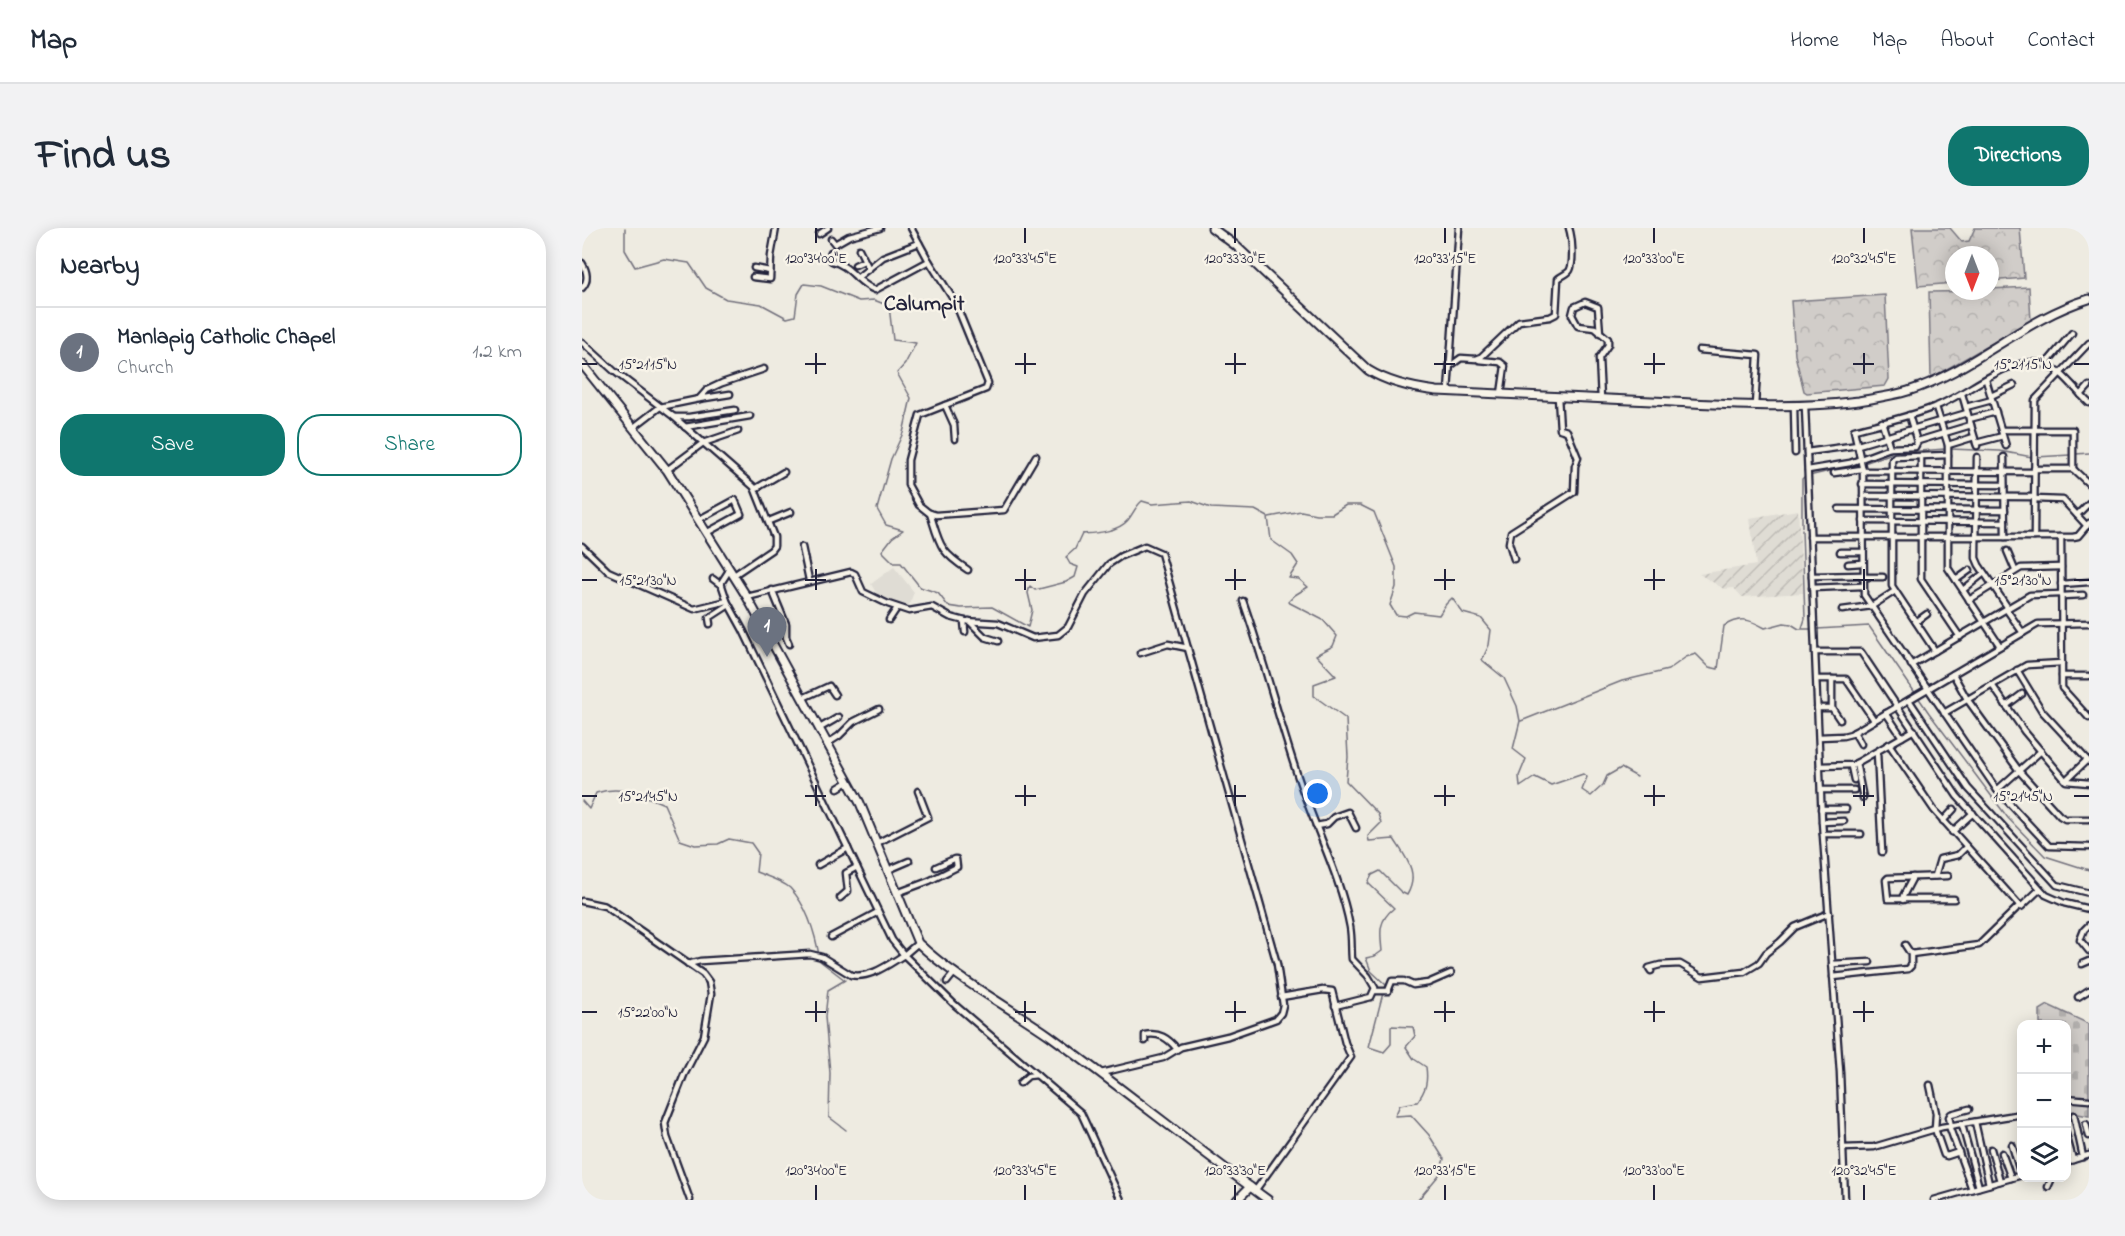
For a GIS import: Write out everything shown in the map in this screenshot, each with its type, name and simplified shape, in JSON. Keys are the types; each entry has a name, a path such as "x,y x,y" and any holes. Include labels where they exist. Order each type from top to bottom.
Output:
{"main road":[{"path":"1212,228 1234,245 1368,370 1404,385 1448,392 1755,406 1805,406 1883,397 1912,390 1955,370 2042,318 2064,307 2089,299"},
{"path":"582,364 667,470 700,519 747,597 860,803 918,943 955,972 1101,1073 1268,1200"},
{"path":"1237,1200 1253,1189"}],"street":[{"path":"753,277 769,280 776,228"},
{"path":"819,234 828,228"},
{"path":"831,239 835,244 849,236 880,228"},
{"path":"911,228 955,302 988,381 986,389 920,415 915,441 908,460 909,489 919,505 930,513 942,515 1004,510 1036,456"},
{"path":"1448,392 1459,228"},
{"path":"1476,359 1486,354 1519,321 1550,317 1556,314 1558,279 1569,272 1571,267 1572,243 1569,228"},
{"path":"857,278 883,257 919,243"},
{"path":"859,249 869,269"},
{"path":"831,252 829,257 832,261 843,264 867,287 877,290 929,261"},
{"path":"855,265 864,261"},
{"path":"582,263 587,274 585,285 582,288"},
{"path":"754,268 770,271"},
{"path":"1600,333 1598,306 1585,302 1574,306 1572,315 1578,326 1592,327 1600,333 1608,339 1599,358 1601,399"},
{"path":"2045,365 2072,333"},
{"path":"582,342 674,417 755,489 774,537 773,548 732,572 721,585"},
{"path":"2034,537 2035,400 2089,343"},
{"path":"1699,350 1758,355 1755,406"},
{"path":"1450,366 1461,358 1500,362 1505,366 1501,394"},
{"path":"2089,403 2060,374 2045,365 2030,362 2007,368 1936,407 1854,430 1862,470 1864,595 1997,790 2046,845 2089,847"},
{"path":"699,399 707,390 722,383 765,369"},
{"path":"1986,380 2006,446"},
{"path":"1807,452 1858,445 1967,413 2014,385"},
{"path":"2081,395 2089,386"},
{"path":"634,427 660,407 730,394"},
{"path":"1962,394 1976,442"},
{"path":"1514,559 1509,543 1511,532 1574,492 1575,466 1578,458 1567,431 1560,429 1558,397"},
{"path":"945,405 955,427 955,439"},
{"path":"1794,406 1795,453"},
{"path":"1805,406 1822,834 1840,1072 1845,1200"},
{"path":"1936,407 1948,445 1948,568 2000,646"},
{"path":"674,417 735,410"},
{"path":"1967,413 1996,412"},
{"path":"1808,470 1861,460 1890,448 1915,447 1917,442 1910,415"},
{"path":"685,427 750,416"},
{"path":"1882,422 1890,448"},
{"path":"1917,442 1971,425"},
{"path":"1948,445 1976,442 2002,433 2073,430 2073,469 2089,484"},
{"path":"667,470 703,444 738,431"},
{"path":"1935,651 1892,586 1892,460 1895,457 1948,455"},
{"path":"1921,456 1921,579 1960,637"},
{"path":"1977,457 1976,558 2023,633"},
{"path":"2004,457 2005,537"},
{"path":"1834,473 1862,470 2004,472 2073,469"},
{"path":"755,489 784,472"},
{"path":"2084,480 2089,476"},
{"path":"1862,484 2004,485"},
{"path":"1810,537 2076,537 2088,524 2062,499 1863,496"},
{"path":"700,519 735,500 741,514 708,532"},
{"path":"2077,515 2089,503"},
{"path":"1839,509 2005,510"},
{"path":"769,521 791,512"},
{"path":"930,513 946,554 968,570"},
{"path":"1863,521 2005,522"},
{"path":"2061,537 2062,690 2089,718"},
{"path":"582,546 608,571 694,609 728,603"},
{"path":"853,566 863,592 897,608 912,612 931,606 950,617 1005,625 1034,639 1061,633 1068,627 1084,594 1109,564 1145,546 1160,552 1163,556 1277,964 1282,1011 1274,1021 1228,1036 1190,1044 1163,1058 1101,1073"},
{"path":"802,547 809,580"},
{"path":"2007,551 2015,570"},
{"path":"1840,552 1862,552"},
{"path":"1848,564 1862,563"},
{"path":"1970,600 2015,570 2024,567 2061,567"},
{"path":"1956,580 1970,570"},
{"path":"747,597 809,580 854,572"},
{"path":"1963,590 1984,573"},
{"path":"1812,576 1883,578"},
{"path":"713,579 721,585 892,940 904,955 955,1005 1078,1110 1084,1117 1121,1200"},
{"path":"2061,584 2089,582"},
{"path":"1812,588 1863,586"},
{"path":"772,590 786,624 786,637 789,644"},
{"path":"1842,610 1872,606 1895,591"},
{"path":"1911,665 2033,595 2084,595"},
{"path":"1242,601 1269,679 1306,804 1316,826 1348,920 1352,959 1380,991"},
{"path":"710,624 709,618 728,603"},
{"path":"889,620 897,608"},
{"path":"1916,622 1927,614"},
{"path":"965,632 966,621"},
{"path":"966,621 985,637 998,641"},
{"path":"1819,738 1843,736 1854,732 2038,624 2089,623"},
{"path":"1140,653 1168,644 1188,648"},
{"path":"1815,652 1861,652 1957,796 2050,899 2089,909"},
{"path":"1944,713 2017,670 2032,664 2062,663"},
{"path":"2017,670 2042,711 2088,761 2066,780"},
{"path":"1953,674 1967,699 2020,772 2062,818 2089,819"},
{"path":"2062,676 2089,676"},
{"path":"1817,679 1846,679 1874,720"},
{"path":"1832,679 1832,708 1840,720"},
{"path":"1992,685 2041,751 2066,780 2089,783"},
{"path":"803,698 829,686 835,695"},
{"path":"2006,706 2022,694"},
{"path":"1909,700 1968,788 2051,878 2059,886 2089,893"},
{"path":"1817,708 1832,708"},
{"path":"828,743 853,722 879,709"},
{"path":"1886,714 1902,737"},
{"path":"820,728 839,717"},
{"path":"1820,766 1853,765 1914,730"},
{"path":"1854,732 1861,744"},
{"path":"1889,744 1943,821 2020,905"},
{"path":"1997,790 2041,751"},
{"path":"1877,752 1882,852"},
{"path":"1853,765 1854,780"},
{"path":"1853,765 1863,798"},
{"path":"838,788 848,782"},
{"path":"1821,790 1854,790"},
{"path":"876,843 928,817 918,791"},
{"path":"1821,809 1846,809"},
{"path":"1836,809 1838,834"},
{"path":"1943,821 1954,809"},
{"path":"1316,826 1327,824 1334,817 1348,812 1356,828"},
{"path":"1952,832 1973,813"},
{"path":"1822,822 1844,821"},
{"path":"1822,834 1862,834"},
{"path":"1935,876 1940,859 1958,855 1966,847"},
{"path":"818,865 848,848"},
{"path":"897,893 929,881 957,867 957,864 955,859 936,867"},
{"path":"888,870 909,861"},
{"path":"840,898 848,891 846,873 857,867"},
{"path":"1948,876 1888,878 1886,880 1888,899 1954,899"},
{"path":"1903,900 1913,877"},
{"path":"1911,954 1979,945 2051,878"},
{"path":"582,901 606,906 703,974 709,982 710,1004 704,1036 672,1103 665,1126 669,1144 690,1200"},
{"path":"831,937 878,912"},
{"path":"1651,971 1649,968 1660,965 1680,964 1702,977 1744,972 1759,963 1766,953 1795,927 1829,913"},
{"path":"2089,925 2080,939 2089,951"},
{"path":"688,964 700,961 810,954 822,957 851,975 857,976 877,971 904,955 918,943"},
{"path":"1833,977 1908,969 1911,966 1911,954 1905,945"},
{"path":"1832,964 1870,962"},
{"path":"2082,964 2089,962"},
{"path":"947,982 955,972"},
{"path":"1335,1006 1371,997 1380,991 1388,991 1392,981 1404,981 1413,985 1451,973"},
{"path":"1253,1189 1351,1059 1333,992 1330,990 1281,997"},
{"path":"2078,997 2089,990"},
{"path":"1145,1041 1145,1035 1160,1034 1177,1049"},
{"path":"1020,1083 1028,1076 1037,1075"},
{"path":"1930,1084 1936,1113 1935,1129 1944,1156 1959,1152"},
{"path":"2071,1098 2089,1100"},
{"path":"1969,1109 1951,1114 1949,1117 1972,1189"},
{"path":"1842,1149 1874,1148 1935,1129 2017,1115"},
{"path":"2071,1151 2073,1160 2086,1156 2074,1115"},
{"path":"1975,1122 1989,1184"},
{"path":"1962,1125 1979,1187"},
{"path":"2078,1132 2087,1127 2089,1136"},
{"path":"2012,1145 2017,1162"},
{"path":"1991,1149 2000,1181"},
{"path":"2002,1153 2011,1178"},
{"path":"1934,1200 2017,1176"},
{"path":"2048,1187 2050,1182"}],"shaded area":[{"path":"1798,510 1803,593 1742,597 1734,588 1724,589 1699,574 1756,565 1750,518"},
{"path":"894,567 914,592 908,608 887,604 871,584"}],"green space":[{"path":"1912,228 1950,228 1962,242 1969,241 1975,228 2020,228 2024,278 1999,280 1999,246 1945,246 1945,284 1918,286"},
{"path":"2029,287 2031,321 1931,378 1929,292 1945,292 1945,300 1999,300 1999,289"},
{"path":"1885,295 1889,379 1885,386 1807,393 1804,391 1795,355 1791,301"},
{"path":"2048,1005 2089,1024 2089,1116 2071,1113 2071,1020 2040,1020 2040,1010"}],"waterway":[{"path":"625,228 625,250 635,267 664,259 689,263 706,288 726,299 761,304 787,318 795,316 798,294 804,284 821,286 859,301 874,300 889,306 893,340 916,343 905,364 897,373 911,398 903,433 891,459 877,509 886,525 903,530 892,538 882,551 894,563 901,563 920,587 938,593 948,606 992,607 1028,627 1032,610 1028,593 1030,586 1035,590 1066,582 1075,577 1078,567 1070,564 1066,557 1075,549 1082,534 1119,527 1128,520 1142,501 1152,504 1191,501 1211,508 1255,510 1268,517 1271,540 1292,555 1298,564 1289,578 1299,579 1308,587 1288,602 1323,620 1337,636 1333,646 1316,655 1336,676 1314,684 1314,696 1346,719 1348,757 1346,781 1378,814 1381,823 1368,836 1369,841 1394,839 1407,859 1412,873 1411,887 1407,895 1380,871 1372,875 1368,883 1394,908 1381,927 1382,951 1366,958 1371,971 1386,985 1385,988"},
{"path":"1864,463 1893,453 1945,449"},
{"path":"1950,449 2000,451 2032,457"},
{"path":"2076,454 2089,453"},
{"path":"2036,457 2070,455"},
{"path":"1809,476 1859,464"},
{"path":"1802,527 1802,479 1804,477"},
{"path":"1269,517 1301,511 1332,514 1346,505 1360,505 1374,512 1396,567 1396,587 1390,605 1396,615 1406,616 1414,612 1439,615 1452,598 1463,613 1481,618 1491,630 1489,645 1482,660 1504,678 1517,706 1520,721 1513,749 1526,759 1519,776 1520,787 1535,777 1551,785 1583,774 1587,777 1582,790 1591,796 1603,785 1607,776 1621,768 1637,777"},
{"path":"1802,530 1805,619 1802,628"},
{"path":"1521,721 1622,681 1668,670 1686,657 1696,654 1709,667 1718,669 1724,626 1735,621 1754,622 1765,628 1784,623 1799,629 1811,629"},
{"path":"1817,629 1869,626 1929,713 2008,818 2045,856 2089,870"},
{"path":"582,801 589,809 596,793 622,790 664,804 680,840 695,845 718,844 729,839 751,843 758,853 756,872 790,888 802,904 810,922 820,961 845,980 828,990 825,1017 830,1073 829,1117 846,1130"},
{"path":"1383,993 1369,1047 1384,1052 1391,1044 1391,1026 1413,1027 1415,1036 1406,1047 1414,1059 1426,1067 1426,1086 1417,1102 1400,1105 1395,1116 1411,1115 1429,1135 1444,1159 1439,1175 1418,1200"}],"place":[{"name":"Manlapig Catholic Chapel","path":"767,657"}],"district":[{"name":"Calumpit","path":"924,305"}]}
